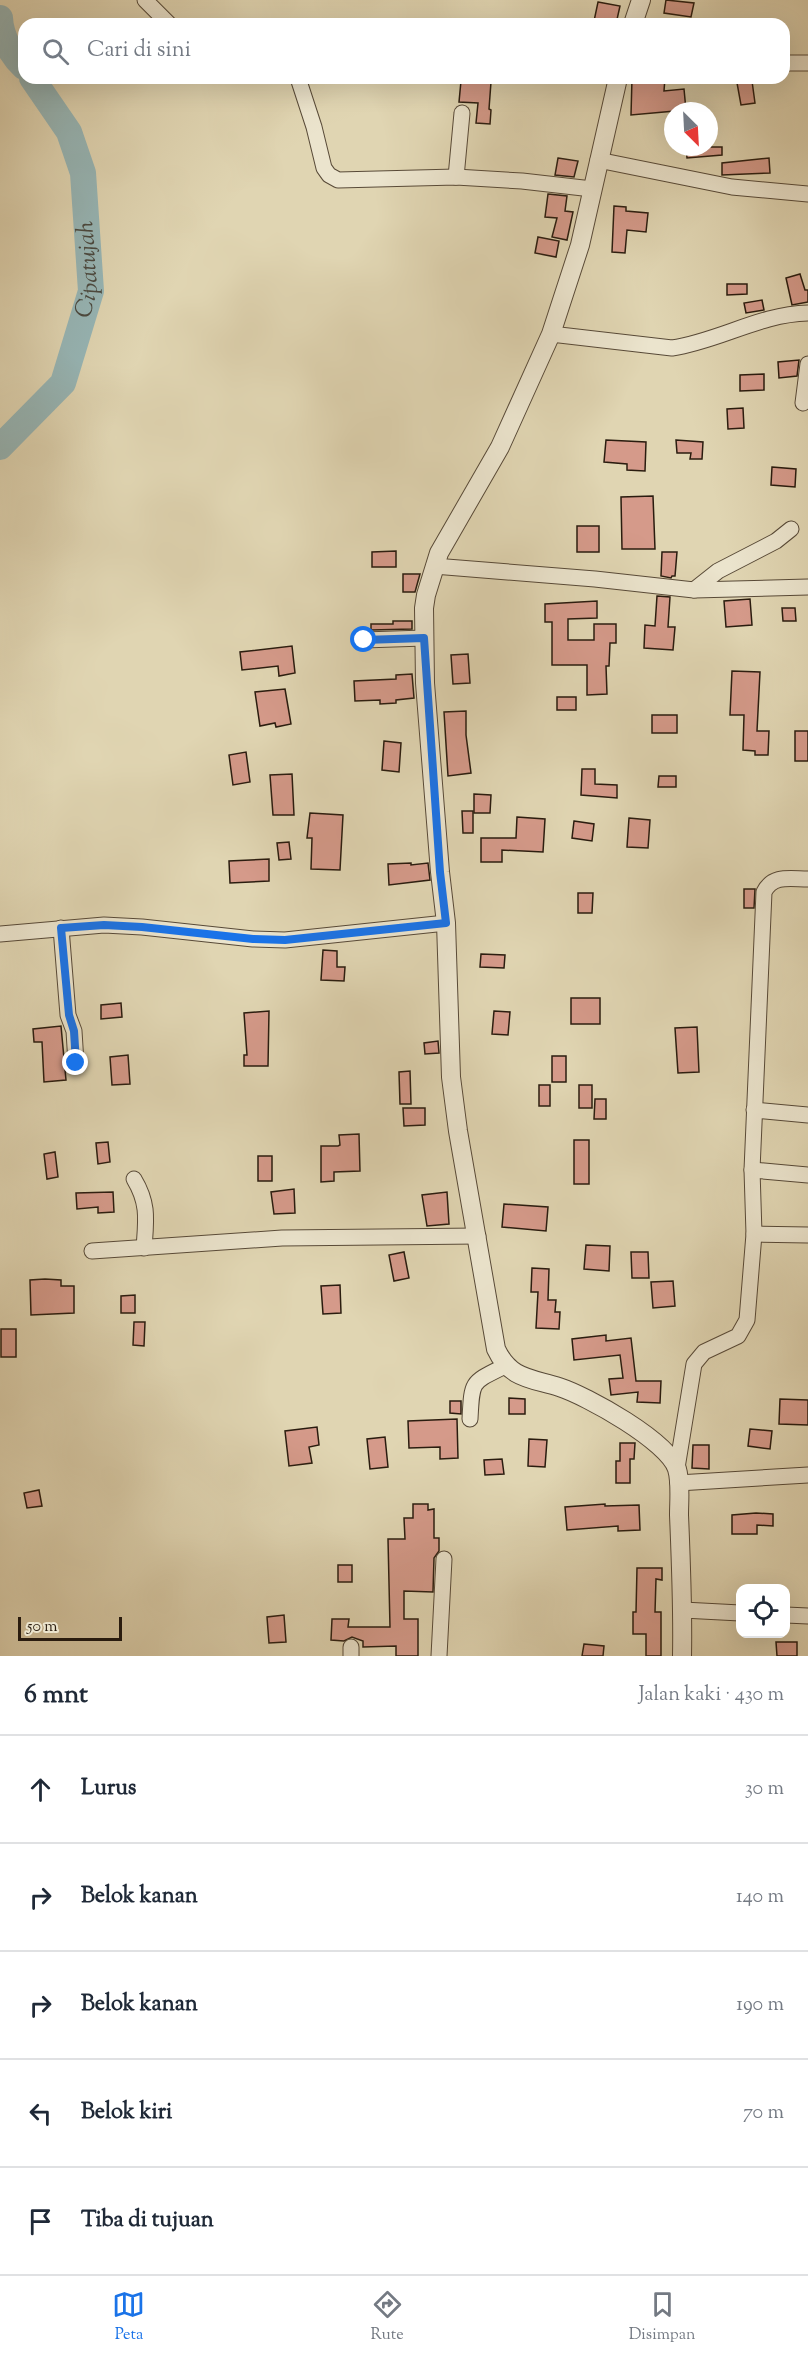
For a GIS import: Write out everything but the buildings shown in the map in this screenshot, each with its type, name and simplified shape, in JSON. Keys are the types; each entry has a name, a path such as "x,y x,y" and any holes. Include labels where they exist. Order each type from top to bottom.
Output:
{"street":[{"path":"145,0 163,18"},
{"path":"635,18 641,0"},
{"path":"790,63 808,63"},
{"path":"300,84 324,168 338,180 456,177 522,181 592,189"},
{"path":"617,84 580,246 551,334 500,447 434,566 426,595 424,638 440,872 446,923 451,1077 458,1131 496,1348 505,1365 520,1375 565,1389 618,1416 650,1439 677,1475"},
{"path":"456,177 462,113"},
{"path":"598,160 732,187 808,194"},
{"path":"551,334 672,348 696,343 751,323 808,313"},
{"path":"803,403 808,364"},
{"path":"694,590 718,571 777,541 791,529"},
{"path":"434,566 595,579 694,590 808,586"},
{"path":"364,640 424,638"},
{"path":"682,1656 683,1610 677,1475 694,1364 704,1352 738,1336 747,1320 754,1234 752,1170 764,892 773,880 808,879"},
{"path":"0,934 104,925 285,940 446,923"},
{"path":"61,928 76,1063"},
{"path":"754,1110 808,1115"},
{"path":"752,1170 808,1175"},
{"path":"134,1179 146,1204 144,1248"},
{"path":"754,1234 808,1235"},
{"path":"92,1251 282,1238 478,1236"},
{"path":"470,1419 472,1389 475,1382 505,1365"},
{"path":"677,1475 808,1475"},
{"path":"440,1656 444,1559"},
{"path":"683,1610 736,1613"},
{"path":"790,1615 808,1616"}],"waterway":[{"name":"Cipatujah","path":"0,18 2,32 18,60"},
{"name":"Cipatujah","path":"0,447 63,383 91,291 83,173 69,132 36,84"}],"route":[{"path":"76,1063 61,928 104,925 142,927 253,939 285,940 446,923 425,683 424,638 364,640"}]}
